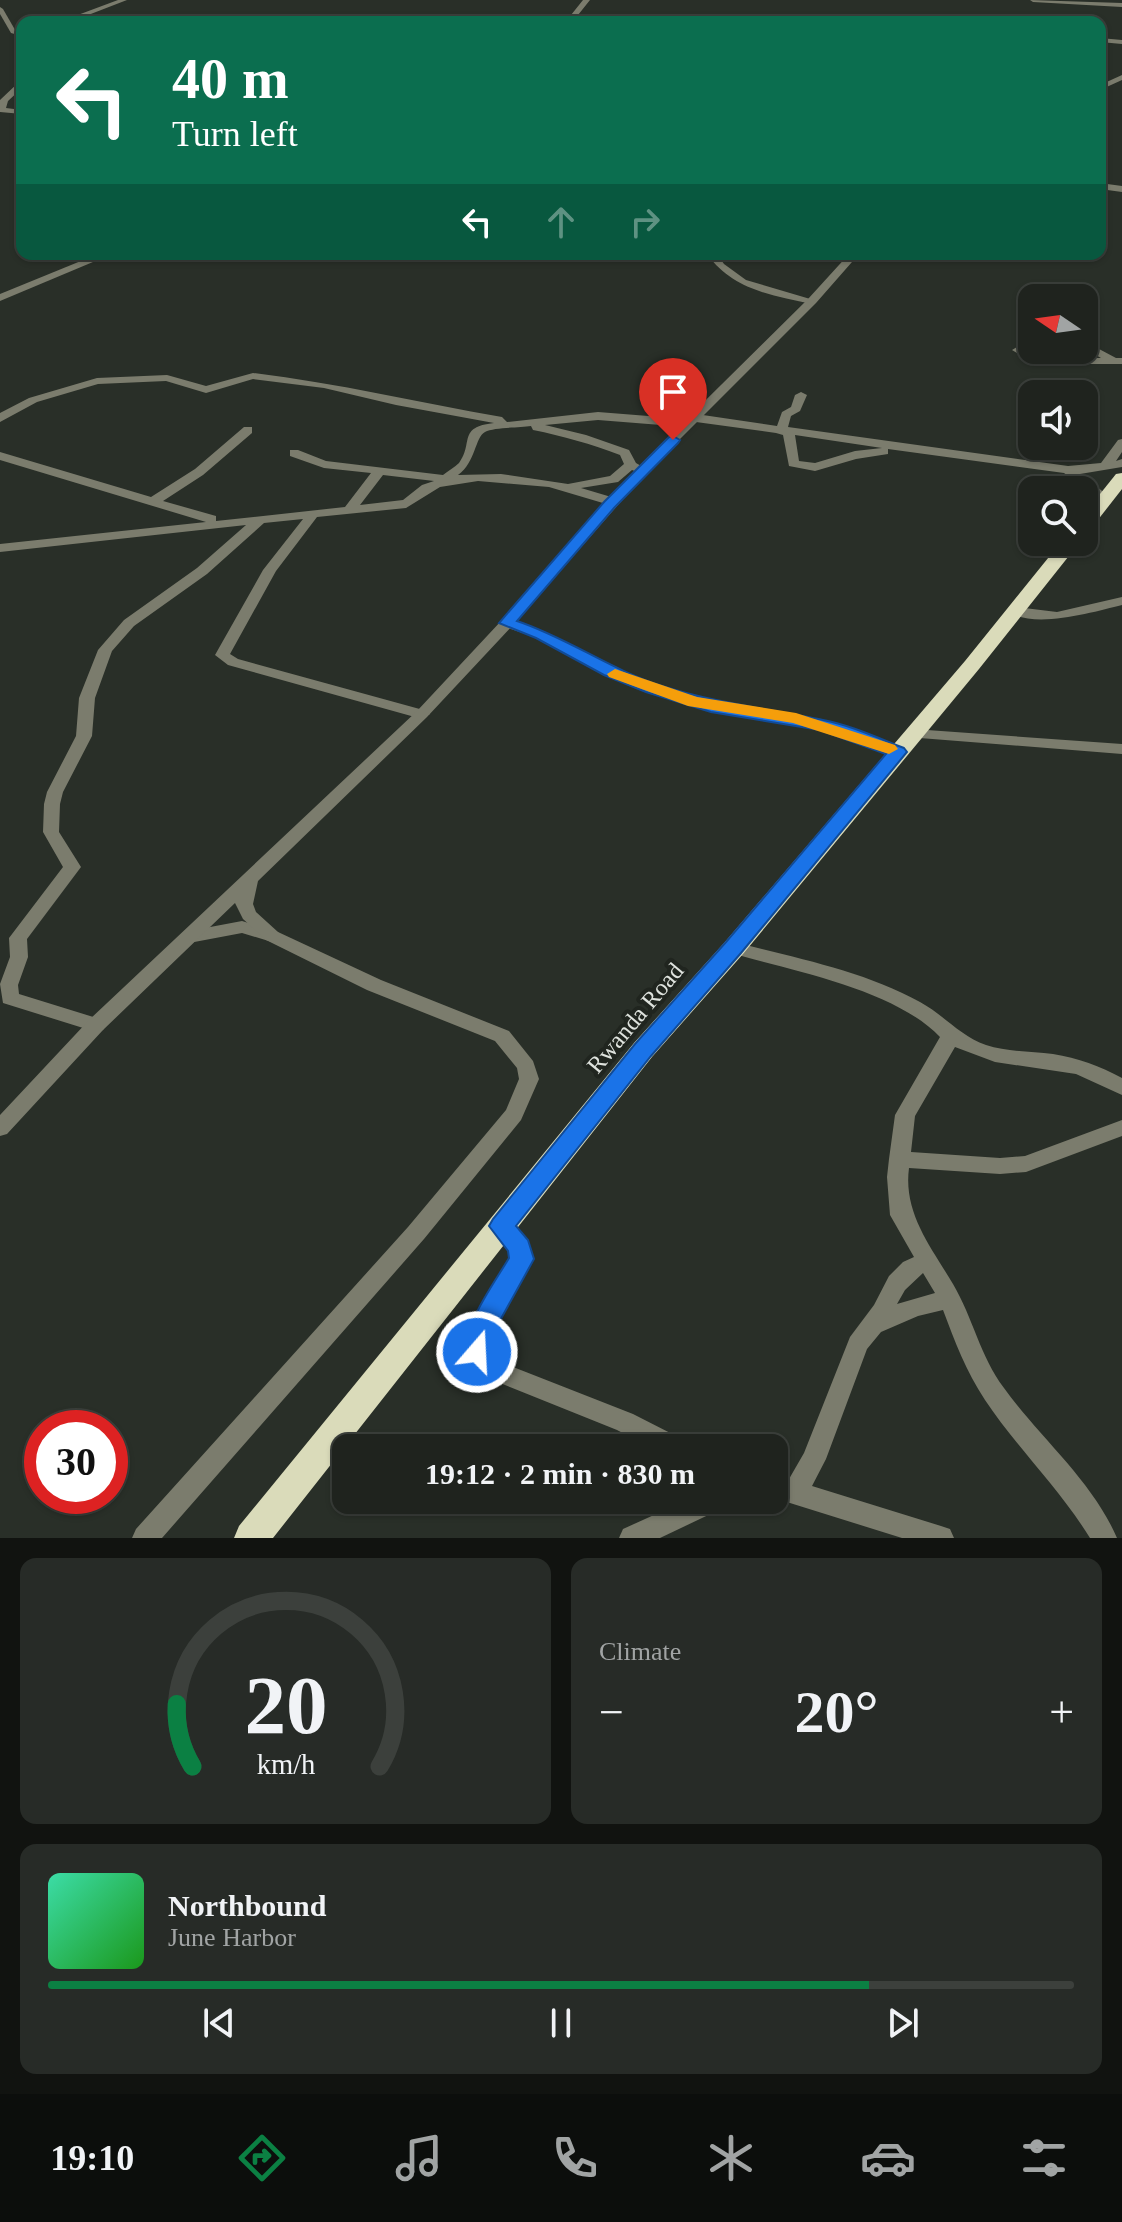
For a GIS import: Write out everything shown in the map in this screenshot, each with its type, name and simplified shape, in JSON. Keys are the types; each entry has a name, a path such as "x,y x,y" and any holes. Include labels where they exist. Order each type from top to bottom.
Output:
{"highway":[{"path":"1098,509 1122,478"},
{"name":"Rwanda Road","path":"251,1538 643,1050 734,948 1060,556"}],"street":[{"path":"79,16 124,0"},
{"path":"576,16 587,0"},
{"path":"1033,0 1122,5"},
{"path":"0,9 15,34"},
{"path":"1,110 4,100 16,89"},
{"path":"0,298 92,260"},
{"path":"716,260 740,281 812,301"},
{"path":"294,453 317,463 444,480 472,478 564,486 614,479 636,467 696,418 849,260"},
{"path":"1017,350 1085,361 1122,361"},
{"path":"1098,353 1122,361"},
{"path":"2,411 97,381 167,378 206,390 253,376 324,385 396,402 565,432 625,453 636,467"},
{"path":"801,395 796,409 786,414 785,432 793,463 823,467 850,456 896,448"},
{"path":"0,548 406,504 470,459 472,438 482,428 598,416 650,421 696,418 1068,470 1122,463"},
{"path":"152,502 199,472 248,430"},
{"path":"1105,467 1122,443"},
{"path":"0,456 193,516 232,522"},
{"path":"0,1128 96,1025 422,714 613,502 636,467"},
{"path":"1068,470 1105,500"},
{"path":"350,509 379,472"},
{"path":"564,486 613,502"},
{"path":"314,513 270,570 222,655 233,662 422,714"},
{"path":"96,1025 10,998 9,985 19,957 18,938 72,867 51,832 55,792 84,736 87,698 111,641 139,614 202,571 260,520"},
{"path":"1015,611 1057,616 1122,601"},
{"path":"507,623 542,635 610,672 652,689 711,706 906,743 1122,749"},
{"path":"250,879 244,904 249,915 272,936"},
{"path":"145,1538 416,1233 514,1114 529,1079 526,1066 502,1036 374,985 272,936 242,927 189,937"},
{"path":"734,948 836,976 926,1011 942,1023 950,1035 980,1053 1070,1065 1122,1087"},
{"path":"950,1035 935,1068 905,1115 897,1197 901,1215 950,1299 974,1361 995,1395 1071,1488 1104,1538"},
{"path":"899,1159 1000,1166 1026,1164 1122,1128"},
{"path":"501,1226 519,1247 522,1259 480,1334 477,1352 483,1366 648,1434"},
{"path":"788,1486 814,1459 858,1344 888,1303 897,1283 911,1269 927,1261"},
{"path":"872,1324 916,1307 950,1299"},
{"path":"788,1491 941,1538"},
{"path":"632,1538 684,1514"}],"slow traffic":[{"path":"615,674 694,702 796,718 889,749"}],"route":[{"path":"477,1352 480,1334 522,1259 522,1251 501,1226 643,1050 734,948 898,752 824,725 796,718 730,710 652,689 610,672 542,635 507,623 609,505 673,440"}]}
